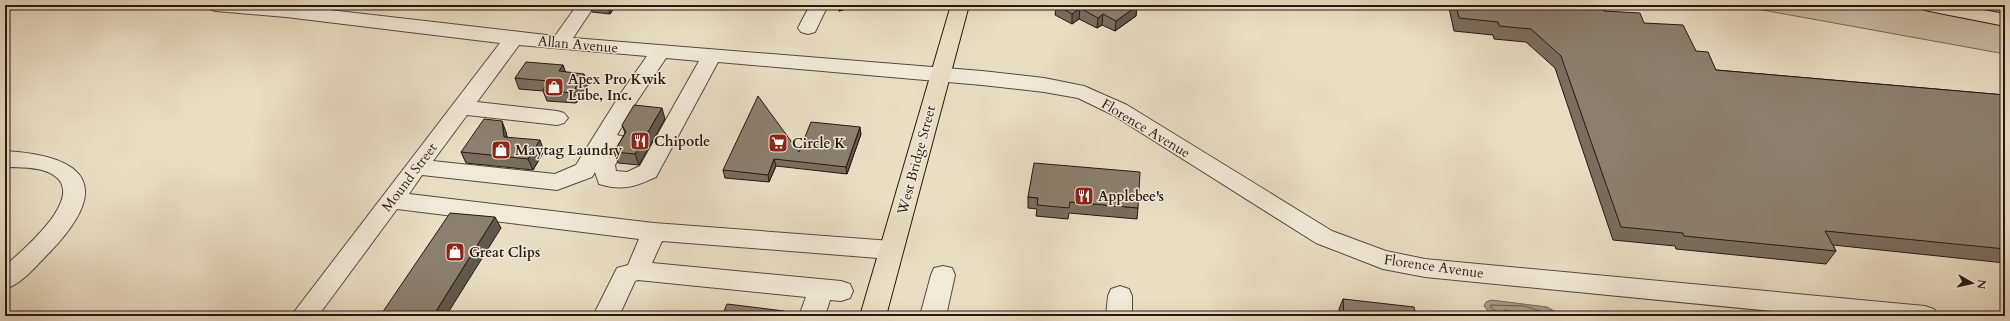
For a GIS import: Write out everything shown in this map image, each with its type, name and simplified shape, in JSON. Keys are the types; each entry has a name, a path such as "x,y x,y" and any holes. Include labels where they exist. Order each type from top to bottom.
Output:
{"main road":[{"name":"West Bridge Street","path":"873,316 960,5"},
{"path":"1921,5 2005,20"},
{"path":"1929,5 1978,15"}],"street":[{"name":"Allan Avenue","path":"216,5 286,11 560,43 940,75"},
{"path":"560,43 586,5"},
{"path":"808,28 819,5"},
{"name":"Mound Street","path":"304,316 514,38"},
{"path":"416,167 557,182 584,172 632,93 661,51"},
{"path":"632,93 634,110 604,165 607,178 629,180 648,171 712,56"},
{"name":"Florence Avenue","path":"940,75 1053,86 1096,98 1120,110 1324,237 1382,260 1425,268 1925,316"},
{"path":"462,107 557,118"},
{"path":"5,159 50,164 64,170 72,179 76,192 72,208 60,227 5,280"},
{"path":"392,200 654,232 891,250"},
{"path":"637,271 654,232"},
{"path":"606,316 626,275 637,271 831,290 812,316"},
{"path":"933,316 943,275"}],"shaded area":[{"path":"1731,5 2005,5 2005,54 1746,7"}],"water":[{"path":"1491,300 1547,307 1563,316 1497,316 1488,311 1484,306 1486,302"}],"building":[{"path":"1056,5 1137,6 1116,21 1103,14 1098,18 1080,8 1072,14"},
{"path":"1456,5 1603,5 1604,11 1640,13 1644,23 1683,25 1696,51 1708,52 1716,70 2005,95 2005,249 1825,231 1836,251 1684,236 1683,233 1621,227 1561,56 1531,29 1499,26 1498,22 1459,18"},
{"path":"526,62 563,65 559,71 584,74 572,93 543,90 548,81 515,78"},
{"path":"758,96 799,152 811,122 860,127 846,167 774,159 768,175 723,170"},
{"path":"634,105 662,108 635,154 614,152 626,132 622,125"},
{"path":"484,119 502,121 504,137 540,140 528,159 461,152"},
{"name":"Applebee's","path":"1034,163 1140,172 1138,208 1070,202 1069,208 1037,205 1038,198 1028,197"},
{"path":"450,213 495,217 433,316 380,316"},
{"path":"1343,299 1414,307 1416,316 1344,316"},
{"path":"727,304 784,311 782,316 722,316"},
{"path":"1040,314 1057,316 1040,316"}],"place":[{"name":"Apex Pro Kwik Lube, Inc.","path":"554,87"},
{"name":"Chipotle","path":"640,141"},
{"name":"Circle K","path":"778,143"},
{"name":"Maytag Laundry","path":"501,150"},
{"name":"Applebee's","path":"1084,196"},
{"name":"Great Clips","path":"455,252"}]}
